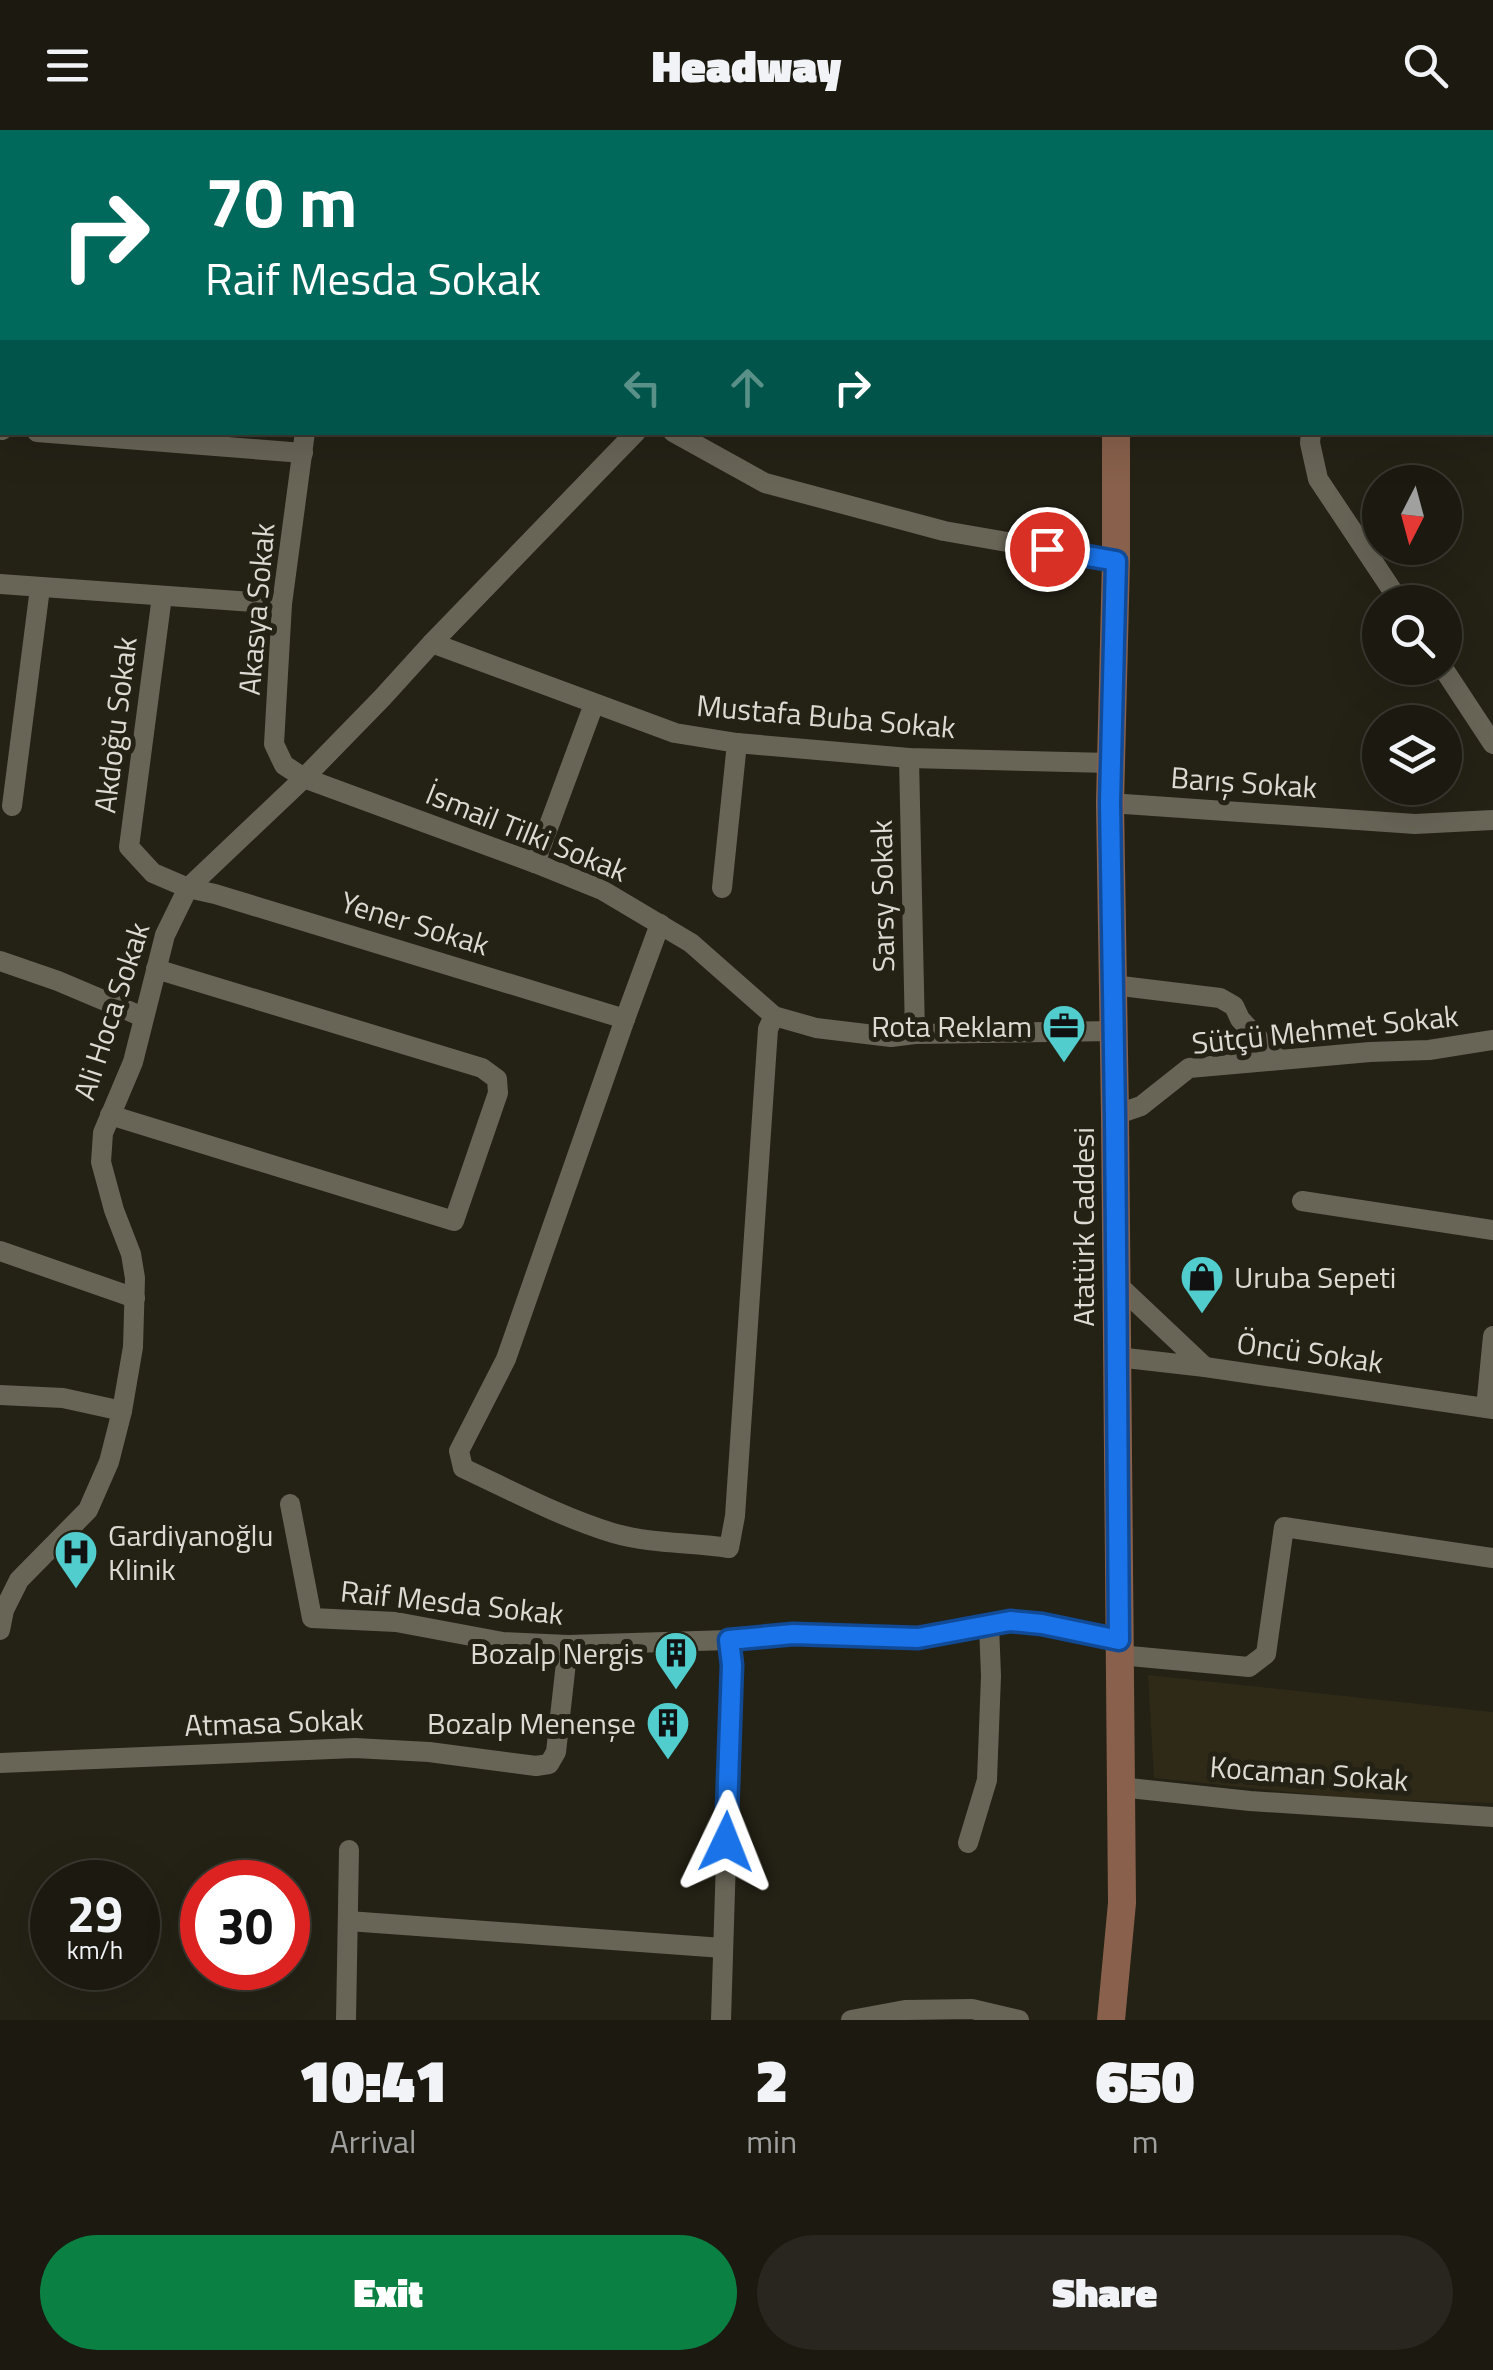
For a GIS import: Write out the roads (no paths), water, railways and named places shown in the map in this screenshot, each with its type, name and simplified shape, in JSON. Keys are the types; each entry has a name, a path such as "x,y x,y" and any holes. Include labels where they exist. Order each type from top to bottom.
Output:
{"street":[{"path":"108,435 304,443"},
{"name":"Ali Hoca Sokak","path":"0,1630 4,1610 19,1580 88,1510 109,1462 122,1411 134,1347 135,1278 101,1162 103,1133 133,1062 164,935 188,888 304,778 633,435"},
{"path":"678,435 765,483 944,532 1116,561"},
{"name":"Atatürk Caddesi","path":"1111,2020 1122,1903 1110,802 1116,435"},
{"path":"1311,435 1318,478 1389,585"},
{"name":"Akasya Sokak","path":"304,443 282,604 274,744 284,765 304,778"},
{"path":"0,584 282,604"},
{"path":"12,806 40,588"},
{"name":"Akdoğu Sokak","path":"162,596 129,847 152,873 188,888"},
{"name":"Mustafa Buba Sokak","path":"432,643 675,733 737,743 908,758 1110,763"},
{"path":"1454,685 1493,744"},
{"path":"535,863 594,704"},
{"path":"722,888 737,743"},
{"name":"Sarsy Sokak","path":"908,758 915,1034"},
{"name":"İsmail Tilki Sokak","path":"304,778 602,890 691,943 774,1016 816,1028 891,1037 1114,1031"},
{"name":"Barış Sokak","path":"1110,802 1415,824 1493,820"},
{"name":"Yener Sokak","path":"188,888 624,1019"},
{"path":"660,924 506,1358 459,1450 463,1468 597,1528 640,1539 729,1548 735,1516 768,1029 774,1016"},
{"path":"0,961 58,980 144,1017"},
{"path":"110,1115 454,1221 498,1092 498,1080 482,1068 156,969"},
{"path":"1113,984 1220,998 1234,1006 1240,1019 1278,1059"},
{"name":"Sütçü Mehmet Sokak","path":"1115,1115 1141,1106 1188,1068 1429,1050 1493,1040"},
{"path":"1302,1201 1493,1230"},
{"path":"0,1251 135,1298"},
{"path":"1116,1283 1206,1367"},
{"path":"1490,1409 1493,1336"},
{"name":"Öncü Sokak","path":"1117,1357 1490,1409"},
{"path":"0,1395 64,1398 122,1411"},
{"name":"Raif Mesda Sokak","path":"290,1504 312,1618 396,1622 503,1642 568,1645 793,1634 918,1638 1010,1621 1042,1624 1119,1648 1250,1667 1266,1654 1284,1527 1493,1558"},
{"path":"968,1843 987,1780 989,1625"},
{"path":"721,2020 732,1665 729,1640"},
{"name":"Atmasa Sokak","path":"0,1763 354,1748 429,1752 536,1766 550,1764 556,1752 568,1645"},
{"name":"Kocaman Sokak","path":"1120,1787 1493,1817"},
{"path":"346,2020 349,1850"},
{"path":"348,1921 723,1948"},
{"path":"852,2020 905,2010 972,2009 1019,2020"}],"place":[{"name":"Rota Reklam","path":"1064,1064"},
{"name":"Uruba Sepeti","path":"1202,1315"},
{"name":"Gardiyanoğlu Klinik","path":"76,1590"},
{"name":"Bozalp Nergis","path":"676,1691"},
{"name":"Bozalp Menenşe","path":"668,1761"}]}
